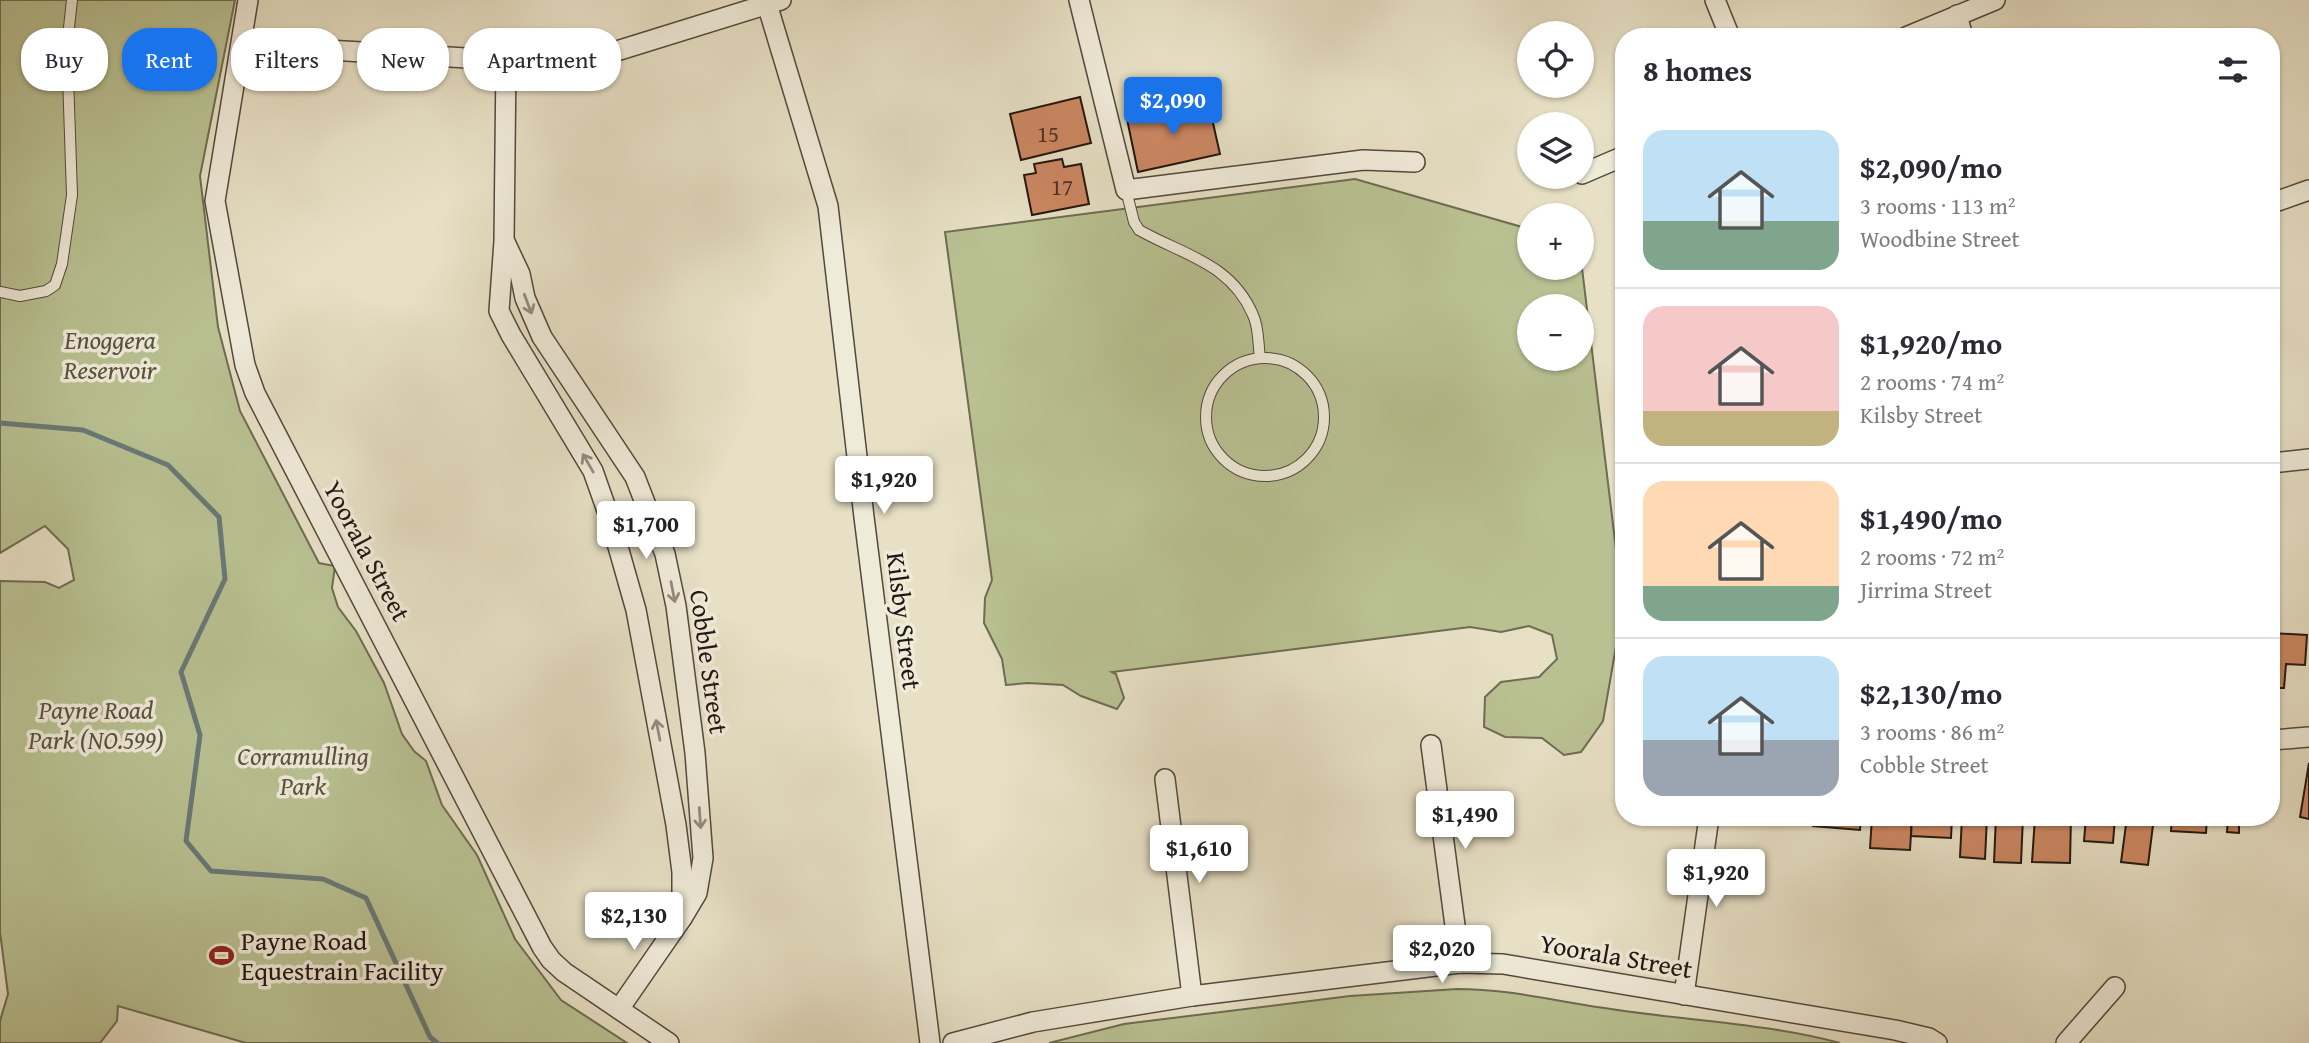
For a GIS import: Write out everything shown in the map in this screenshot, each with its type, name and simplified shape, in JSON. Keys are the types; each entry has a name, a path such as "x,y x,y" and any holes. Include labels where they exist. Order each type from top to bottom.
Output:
{"street":[{"name":"Yoorala Street","path":"244,28 248,0"},
{"path":"1079,0 1126,190 1363,160 1415,162"},
{"path":"1715,0 1726,28"},
{"path":"1927,28 1996,0"},
{"path":"621,50 774,2"},
{"name":"Kilsby Street","path":"774,2 828,206 930,1043"},
{"path":"1957,15 1961,28"},
{"path":"343,52 463,59"},
{"name":"Yoorala Street","path":"234,91 215,201 245,365 255,393 542,947 564,972 668,1043"},
{"name":"Cobble Street","path":"506,91 505,241 499,311 593,471 611,522 636,610 676,825 682,872 682,918"},
{"path":"1594,169 1615,160"},
{"path":"2280,200 2309,190"},
{"name":"Cobble Street","path":"505,241 520,274 525,298 542,337 635,477 665,554 676,606 695,753 703,858 697,893 619,1009"},
{"path":"2280,462 2309,460"},
{"path":"2280,739 2309,737"},
{"path":"1431,746 1460,962"},
{"path":"1165,779 1192,996"},
{"path":"1684,995 1708,826"},
{"name":"Yoorala Street","path":"953,1043 1033,1022 1192,996 1460,962 1503,964 1895,1030 1929,1038 1937,1043"},
{"path":"2066,1043 2115,987"}],"lane":[{"path":"0,292 20,296 46,291 55,285 62,264 72,195 68,46 72,0"},
{"path":"1126,190 1134,222 1139,230 1205,262 1243,297 1254,317 1260,358"},
{"path":"1260,358 1280,360 1298,368 1313,382 1322,400 1324,419 1320,439 1309,456 1294,468 1274,475 1255,475 1237,469 1222,458 1212,442 1206,424 1207,405 1213,387 1241,362 1260,358"}],"green space":[{"path":"0,0 235,0 217,91 217,28 122,28 122,91 217,91 200,176 218,327 240,411 319,563 335,566 332,588 338,607 356,631 384,683 402,734 414,751 426,761 442,805 477,855 515,939 561,1000 627,1043 246,1043 118,1006 117,1021 100,1043 0,1043 0,1021 8,994 0,932 0,581 45,582 59,588 74,580 68,549 45,526 0,553"},
{"path":"1355,179 1517,226 1517,280 1583,280 1585,294 1517,294 1517,371 1594,371 1594,367 1615,541 1615,653 1603,721 1581,752 1564,755 1542,738 1505,737 1484,727 1485,697 1501,682 1539,677 1557,659 1552,635 1529,626 1501,632 1470,627 1112,672 1116,674 1124,698 1117,709 1081,696 1063,685 1006,685 1002,659 984,623 985,598 992,580 945,232"},
{"path":"1457,989 1516,993 1640,1013 1755,1027 1840,1043 1049,1043 1124,1024 1350,996"}],"building":[{"path":"1080,97 1091,143 1021,160 1010,114"},
{"path":"1208,101 1220,154 1138,172 1127,119"},
{"path":"1062,159 1064,167 1081,164 1089,204 1032,215 1024,175 1036,173 1034,164"},
{"path":"2280,633 2307,635 2305,665 2286,664 2284,688 2280,688"},
{"path":"2309,763 2309,819 2300,817"},
{"path":"1813,826 1860,826 1860,830"},
{"path":"1871,826 1911,826 1910,850 1870,848"},
{"path":"1912,826 1952,826 1951,838 1911,836"},
{"path":"1962,826 1987,826 1985,859 1960,857"},
{"path":"1996,826 2023,826 2021,863 1994,862"},
{"path":"2034,826 2071,826 2070,863 2032,862"},
{"path":"2085,826 2114,826 2113,843 2084,841"},
{"path":"2126,826 2153,826 2148,865 2121,862"},
{"path":"2171,826 2206,826 2206,833 2171,831"},
{"path":"2227,826 2239,826 2239,833 2227,832"}],"waterway":[{"path":"0,423 83,430 168,465 219,517 225,579 181,672 200,735 186,841 211,871 323,879 366,898 430,1037 437,1043"}],"place":[{"name":"Payne Road Equestrain Facility","path":"221,956"}],"park label":[{"name":"Enoggera Reservoir","path":"110,355"},
{"name":"Payne Road Park (NO.599)","path":"96,725"},
{"name":"Corramulling Park","path":"303,771"}]}
